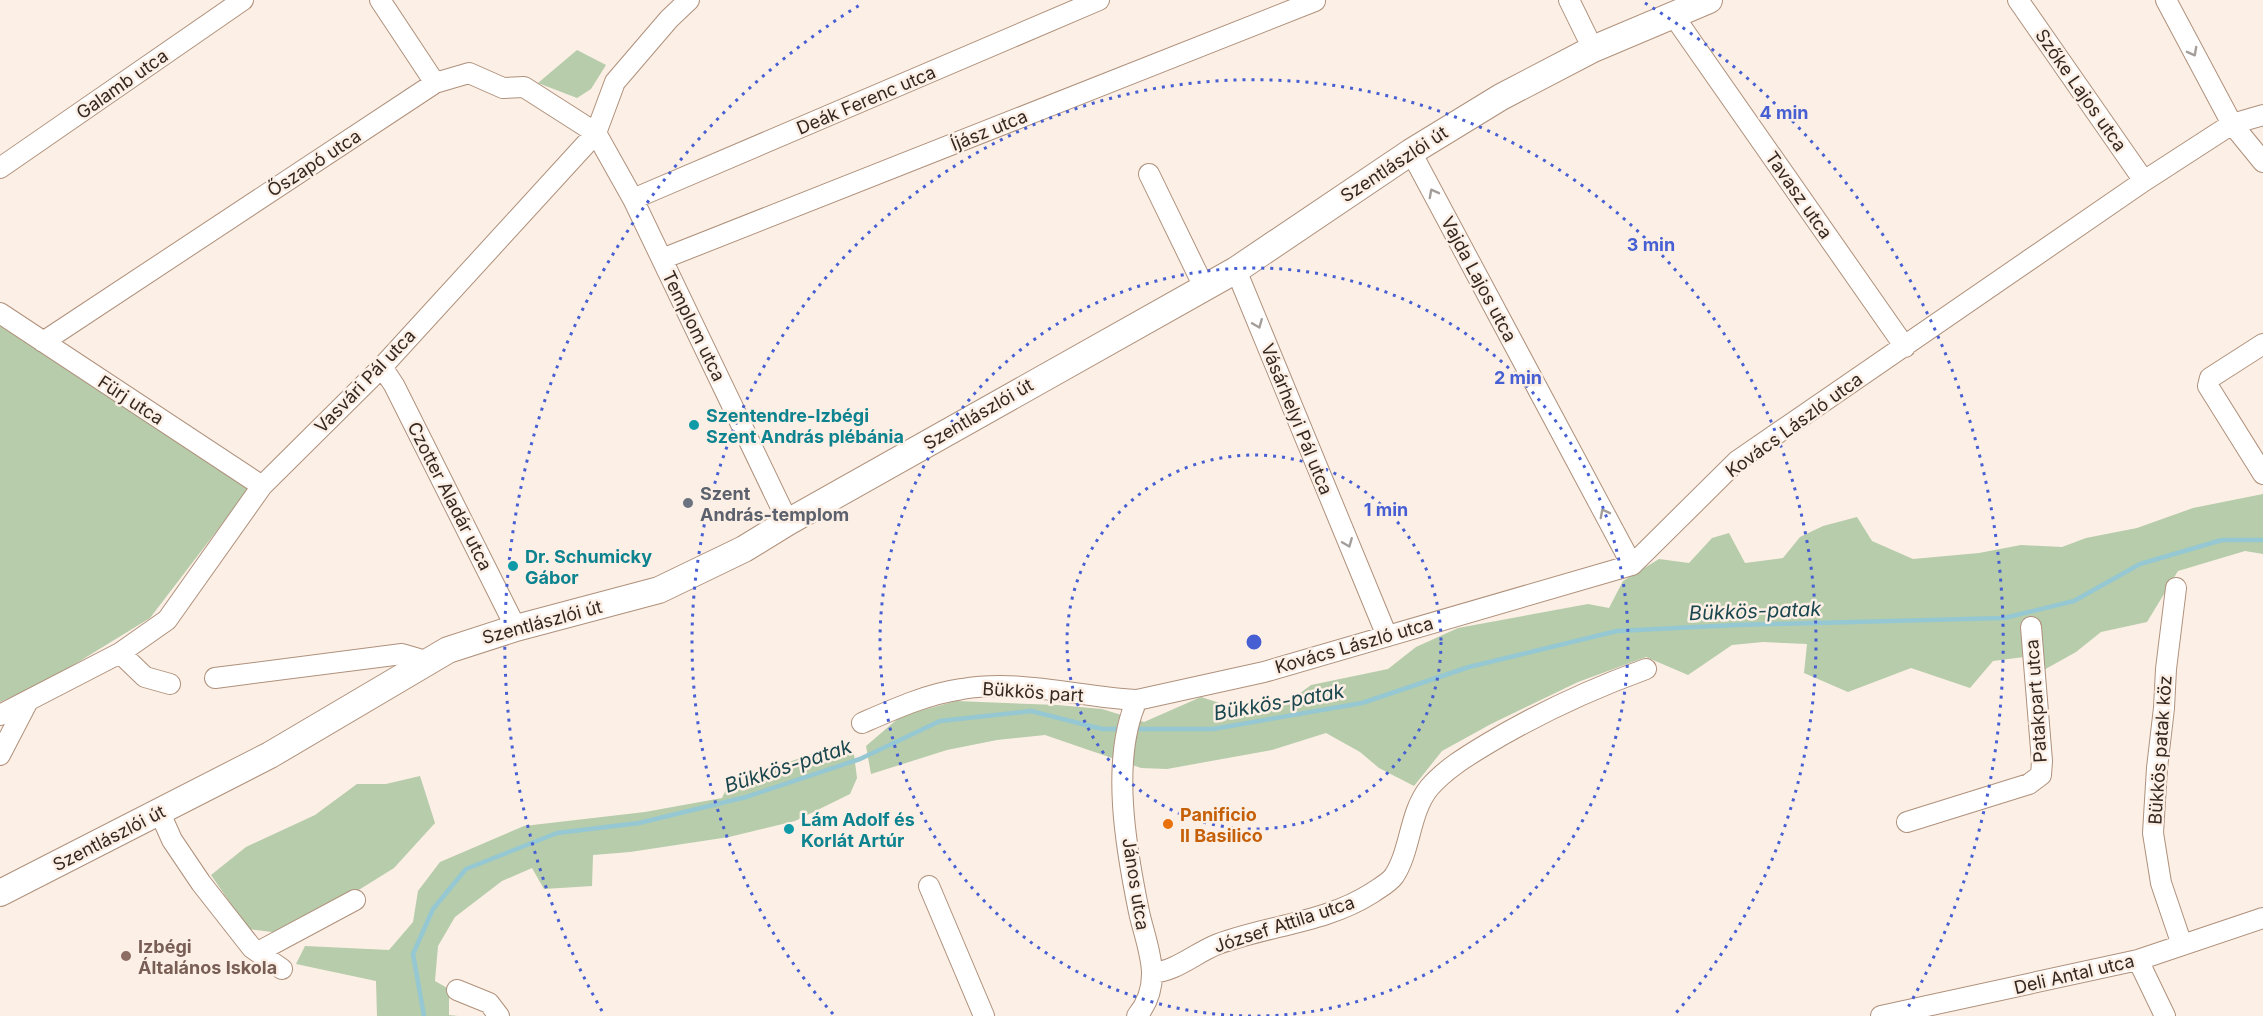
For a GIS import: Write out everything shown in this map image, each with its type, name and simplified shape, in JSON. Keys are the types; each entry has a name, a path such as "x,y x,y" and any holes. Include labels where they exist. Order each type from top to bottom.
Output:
{"main road":[{"name":"Szentlászlói út","path":"0,893 270,755 448,650 476,639 659,590 744,549 1236,270 1411,152 1501,97 1593,49 1709,0"}],"street":[{"name":"Galamb utca","path":"0,168 243,0"},
{"path":"380,0 435,83"},
{"name":"Vasvári Pál utca","path":"0,716 120,653 167,620 262,486 382,367 596,133 615,82 669,19 689,0"},
{"name":"Deák Ferenc utca","path":"633,199 1099,0"},
{"path":"1569,0 1593,49"},
{"name":"Szőke Lajos utca","path":"2018,0 2144,181"},
{"path":"2166,0 2232,124 2263,162"},
{"name":"Íjász utca","path":"662,259 1315,2"},
{"name":"Tavasz utca","path":"1673,15 1905,347"},
{"name":"Őszapó utca","path":"43,342 435,83 469,73 503,88 524,87 596,133"},
{"name":"Kovács László utca","path":"1134,707 1632,565 1737,461 2144,181 2232,124 2263,115"},
{"name":"Templom utca","path":"596,133 633,199 788,522"},
{"name":"Vajda Lajos utca","path":"1411,152 1632,565"},
{"path":"1149,174 1204,287"},
{"name":"Vásárhelyi Pál utca","path":"1236,270 1387,636"},
{"name":"Fürj utca","path":"0,313 262,486"},
{"path":"2263,344 2210,378 2208,386 2263,474"},
{"name":"Czotter Aladár utca","path":"382,367 400,395 516,628"},
{"name":"Bükkös patak köz","path":"2176,588 2166,669 2153,833 2161,883 2182,945"},
{"name":"Patakpart utca","path":"1907,822 2029,784 2041,775 2042,761 2031,627"},
{"path":"120,653 145,676 170,684"},
{"path":"215,678 402,654 426,661"},
{"name":"József Attila utca","path":"1152,973 1174,968 1218,944 1301,923 1355,904 1393,877 1420,802 1429,788 1467,756 1508,731 1646,669"},
{"name":"Bükkös part","path":"862,723 920,699 963,688 1029,688 1134,707"},
{"path":"0,755 27,703"},
{"name":"János utca","path":"1134,707 1124,748 1122,770 1128,845 1138,911 1152,973 1150,993 1137,1016"},
{"path":"160,813 172,840 201,883 252,948 282,969"},
{"path":"929,886 984,1016"},
{"path":"258,952 355,900"},
{"name":"Deli Antal utca","path":"1881,1016 2138,960 2263,918"},
{"path":"2138,960 2165,1016"},
{"path":"457,990 489,1003 499,1016"}],"green space":[{"path":"577,50 606,65 591,89 577,98 538,83"},
{"path":"0,326 251,486 150,618 49,680 0,702"},
{"path":"2263,494 2263,554 2245,551 2178,571 2147,622 2101,632 2076,652 2042,671 2024,657 1993,661 1970,688 1911,668 1848,692 1804,673 1807,644 1763,642 1732,645 1688,675 1646,657 1578,682 1491,724 1442,751 1414,786 1379,768 1360,752 1326,733 1272,750 1167,769 1141,768 1045,735 997,740 947,750 871,774 866,746 901,716 956,701 1102,709 1144,722 1201,697 1238,709 1287,703 1311,685 1388,669 1416,647 1458,628 1588,604 1609,608 1623,581 1659,559 1689,563 1712,538 1729,533 1745,563 1783,558 1800,537 1823,526 1857,517 1872,541 1913,559 1979,553 2021,545 2062,547 2086,538 2137,528 2193,508"},
{"path":"847,746 854,754 857,778 850,794 795,821 729,837 630,852 593,855 592,886 544,889 532,868 502,881 455,917 438,946 435,981 449,989 449,1015 458,1016 377,1016 376,981 296,964 305,946 389,950 413,922 418,891 440,862 524,826 645,812 722,798 729,783 832,747"},
{"path":"420,776 435,823 394,868 288,934 248,929 211,875 246,847 315,815 357,784 386,784"}],"waterway":[{"name":"Bükkös-patak","path":"1134,729 1213,729 1362,703 1469,667 1617,631 1736,625 2004,618 2074,601 2140,564 2222,540 2263,540"},
{"name":"Bükkös-patak","path":"424,1016 413,954 433,909 466,869 557,833 639,823 746,797 860,759 940,721 1031,711 1102,729 1123,729"}],"place":[{"name":"Szentendre-Izbégi Szent András plébánia","path":"694,425"},
{"name":"Szent András-templom","path":"688,503"},
{"name":"Dr. Schumicky Gábor","path":"513,566"},
{"name":"Panificio Il Basilico","path":"1168,824"},
{"name":"Lám Adolf és Korlát Artúr","path":"789,829"},
{"name":"Izbégi Általános Iskola","path":"126,956"}]}
